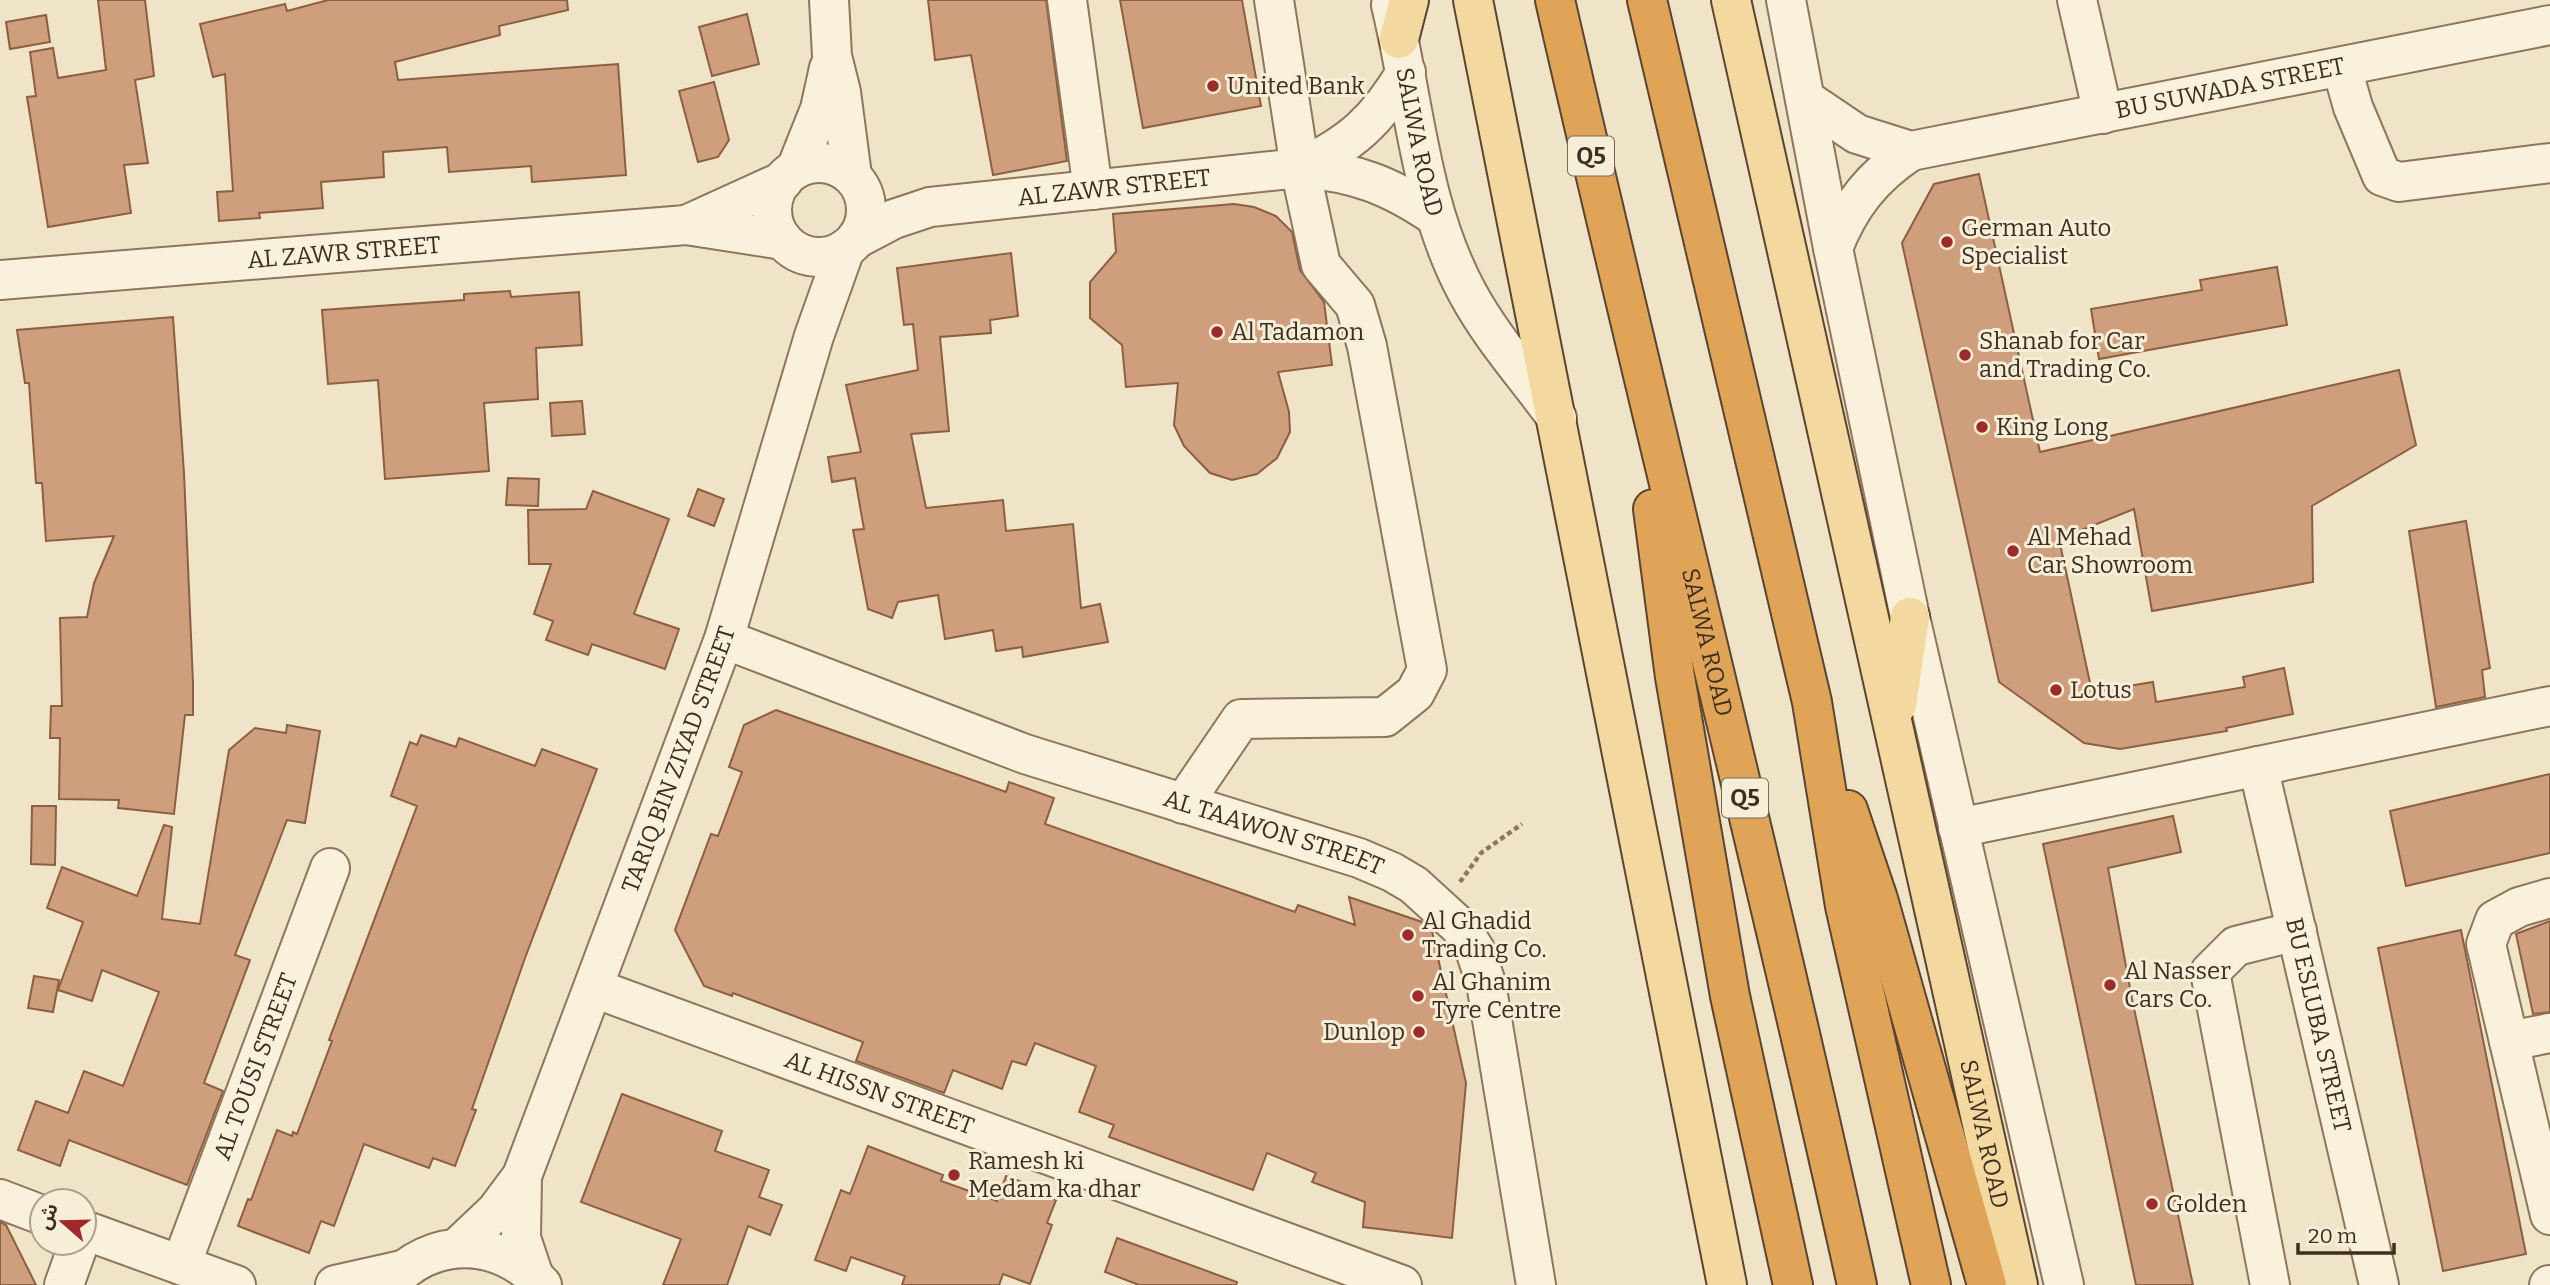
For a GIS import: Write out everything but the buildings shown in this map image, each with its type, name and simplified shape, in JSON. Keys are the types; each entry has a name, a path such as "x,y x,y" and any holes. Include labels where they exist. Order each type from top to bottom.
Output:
{"highway":[{"name":"SALWA ROAD","path":"1555,0 1626,313 1792,988 1857,1285"},
{"path":"1647,0 1812,702 1845,906 1931,1285"},
{"path":"1626,313 1675,677 1730,996 1793,1285"},
{"path":"1812,702 1878,899 1987,1285"}],"main road":[{"path":"1403,56 1409,0"},
{"name":"SALWA ROAD","path":"1473,0 1727,1285"},
{"name":"SALWA ROAD","path":"1731,0 2018,1285"},
{"path":"1894,728 1910,617"}],"street":[{"path":"829,0 832,56 841,92 855,180 866,211 851,244 822,257 806,255 787,244 775,226 773,211 775,195 789,175 820,109 832,56"},
{"path":"1067,0 1093,190"},
{"path":"1183,804 1241,719 1385,717 1415,693 1427,670 1367,346 1355,305 1321,265 1300,168 1275,0"},
{"name":"SALWA ROAD","path":"1390,0 1435,216 1467,293 1557,418"},
{"name":"SALWA ROAD","path":"1786,0 1808,101 1833,248 1910,617 2064,1285"},
{"path":"2077,0 2103,114"},
{"name":"BU SUWADA STREET","path":"1833,248 1845,219 1862,192 1884,170 1911,151 2550,25"},
{"name":"AL ZAWR STREET","path":"1300,168 1333,153 1362,131 1387,104 1403,56"},
{"path":"2342,68 2353,107 2382,176 2399,182 2550,163"},
{"name":"BU SUWADA STREET","path":"1808,101 1857,134 1911,151"},
{"path":"789,175 812,164 829,164 855,180"},
{"name":"AL ZAWR STREET","path":"851,244 894,219 930,207 1300,168 1336,171 1372,180 1404,195 1435,216"},
{"name":"AL ZAWR STREET","path":"686,225 789,175"},
{"name":"AL ZAWR STREET","path":"855,180 898,199 930,207"},
{"name":"AL ZAWR STREET","path":"0,280 686,225 787,244"},
{"name":"TARIQ BIN ZIYAD STREET","path":"787,244 808,303 814,336"},
{"name":"TARIQ BIN ZIYAD STREET","path":"458,1247 496,1211 522,1176 724,639 814,336 851,244"},
{"name":"AL TAAWON STREET","path":"724,639 1025,754 1359,858 1414,885 1460,927 1475,950 1486,983 1536,1285"},
{"path":"1958,828 2550,706"},
{"name":"BU ESLUBA STREET","path":"2258,766 2379,1285"},
{"name":"AL TOUSI STREET","path":"181,1265 330,868"},
{"path":"2550,898 2519,906 2495,920 2486,944 2550,1215"},
{"path":"2270,1285 2210,972 2236,946 2297,931"},
{"name":"AL HISSN STREET","path":"594,988 1402,1285"},
{"path":"2509,1041 2550,1033"},
{"name":"TARIQ BIN ZIYAD STREET","path":"522,1176 522,1238 538,1280"},
{"path":"0,1199 28,1209"},
{"path":"98,1235 236,1285"},
{"path":"335,1285 395,1277 428,1254 458,1247 491,1250 506,1256 538,1280"},
{"path":"64,1285 74,1257"}],"path":[{"path":"1441,908 1481,853 1522,824"}],"place":[{"name":"United Bank","path":"1213,86"},
{"name":"German Auto Specialist","path":"1947,242"},
{"name":"Al Tadamon","path":"1217,332"},
{"name":"Shanab for Car and Trading Co.","path":"1965,355"},
{"name":"King Long","path":"1982,427"},
{"name":"Al Mehad Car Showroom","path":"2013,551"},
{"name":"Lotus","path":"2056,690"},
{"name":"Al Ghadid Trading Co.","path":"1408,935"},
{"name":"Al Nasser Cars Co.","path":"2110,985"},
{"name":"Al Ghanim Tyre Centre","path":"1418,996"},
{"name":"Dunlop","path":"1419,1032"},
{"name":"Ramesh ki Medam ka dhar","path":"954,1175"},
{"name":"Golden","path":"2152,1204"}]}
